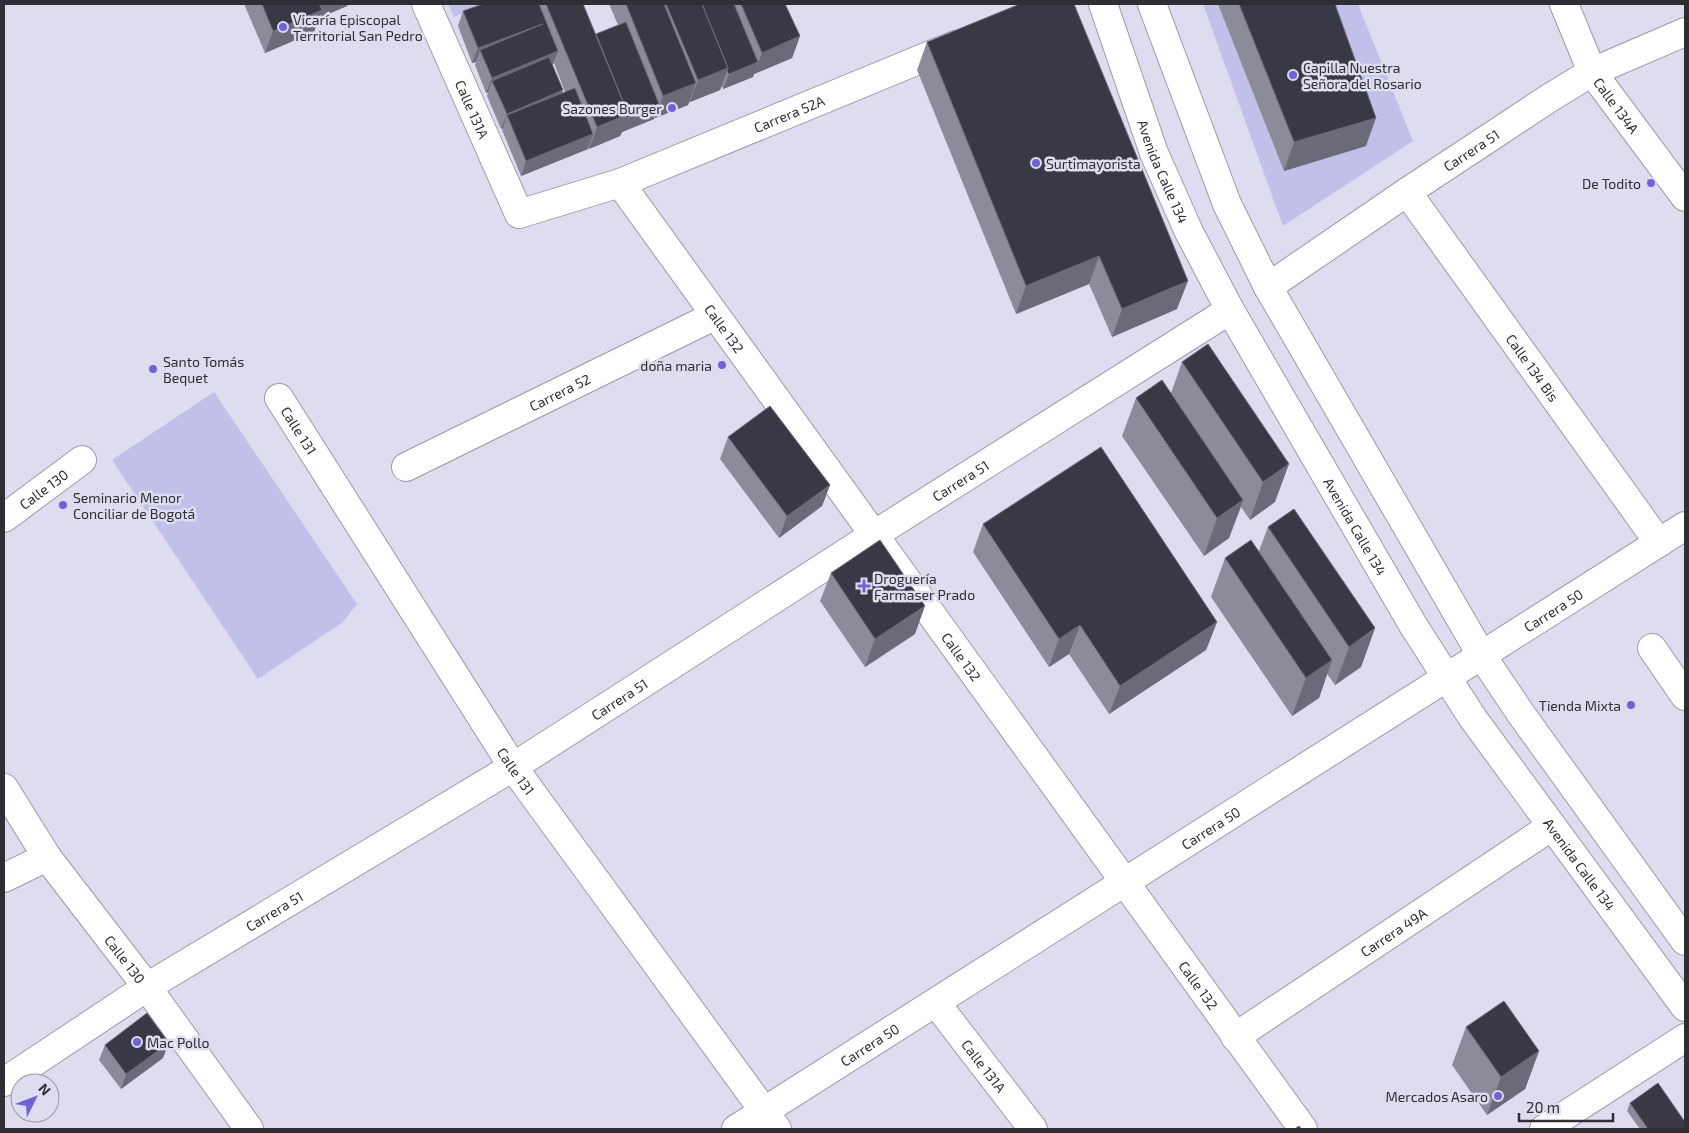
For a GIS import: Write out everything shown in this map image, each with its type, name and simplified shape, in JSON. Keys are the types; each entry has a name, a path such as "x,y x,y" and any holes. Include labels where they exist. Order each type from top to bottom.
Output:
{"street":[{"name":"Calle 131A","path":"426,4 519,214"},
{"name":"Avenida Calle 134","path":"1103,4 1171,196 1230,310 1446,679 1685,1007"},
{"path":"1152,4 1226,204 1268,287 1482,656 1521,714 1685,941"},
{"name":"Calle 134A","path":"1564,4 1592,72 1685,197"},
{"name":"Carrera 51","path":"1268,287 1407,192 1592,72 1685,32"},
{"name":"Carrera 52A","path":"519,214 620,183 975,37"},
{"name":"Calle 132","path":"620,183 872,536 1235,1038 1303,1129"},
{"name":"Calle 134 Bis","path":"1407,192 1659,543"},
{"name":"Carrera 51","path":"4,1082 147,988 513,767 872,536 1230,310"},
{"name":"Carrera 52","path":"406,468 714,316"},
{"name":"Calle 131","path":"279,398 513,767 771,1120"},
{"name":"Calle 130","path":"4,518 82,460"},
{"name":"Carrera 50","path":"736,1129 771,1120 936,1002 1685,526"},
{"path":"1652,648 1685,696"},
{"name":"Calle 130","path":"4,788 47,857 147,988 249,1129"},
{"name":"Carrera 49A","path":"1235,1038 1552,826"},
{"path":"4,878 47,857"},
{"name":"Calle 131A","path":"936,1002 1032,1129"},
{"path":"1544,1129 1685,1038"},
{"path":"1620,1080 1638,1103"}],"shaded area":[{"path":"448,4 484,4 454,17"},
{"path":"1203,4 1358,4 1413,141 1283,226"},
{"path":"214,392 357,604 343,622 258,679 112,460"}],"building":[{"path":"262,4 319,4 322,10 273,31"},
{"path":"483,4 539,4 558,51 492,78 480,50 543,24 478,48 463,11"},
{"path":"546,4 583,4 628,114 597,127"},
{"path":"626,4 664,4 696,83 663,96"},
{"path":"666,4 702,4 728,68 698,80"},
{"path":"702,4 734,4 758,62 729,74"},
{"path":"741,4 785,4 800,36 762,53"},
{"name":"Surtimayorista","path":"1020,4 1074,4 1188,281 1122,309 1099,256 1026,286 927,42"},
{"name":"Capilla Nuestra Señora del Rosario","path":"1239,4 1335,4 1376,118 1294,142"},
{"path":"626,22 659,104 627,117 628,114 596,34"},
{"path":"549,57 563,90 507,114 492,81"},
{"path":"575,88 593,134 526,161 507,115"},
{"path":"1208,344 1289,464 1263,482 1182,362"},
{"path":"1162,380 1243,500 1217,518 1136,398"},
{"path":"770,406 830,485 787,516 728,437"},
{"path":"1101,447 1217,622 1120,686 1080,625 1059,639 983,524"},
{"path":"1294,509 1375,628 1349,647 1268,527"},
{"path":"880,540 925,606 875,639 831,573"},
{"path":"1251,540 1332,660 1306,678 1225,558"},
{"path":"1504,1001 1539,1051 1501,1077 1466,1027"},
{"path":"147,1013 169,1043 126,1074 105,1045"},
{"path":"1658,1083 1685,1122 1685,1129 1648,1129 1630,1103"}],"place":[{"name":"Vicaría Episcopal Territorial San Pedro","path":"283,27"},
{"name":"Capilla Nuestra Señora del Rosario","path":"1293,75"},
{"name":"Sazones Burger","path":"672,108"},
{"name":"Surtimayorista","path":"1036,163"},
{"name":"De Todito","path":"1651,183"},
{"name":"doña maria","path":"722,365"},
{"name":"Santo Tomás Bequet","path":"153,369"},
{"name":"Seminario Menor Conciliar de Bogotá","path":"63,505"},
{"name":"Droguería Farmaser Prado","path":"864,586"},
{"name":"Tienda Mixta","path":"1631,705"},
{"name":"Mac Pollo","path":"137,1042"},
{"name":"Mercados Asaro","path":"1498,1096"}]}
